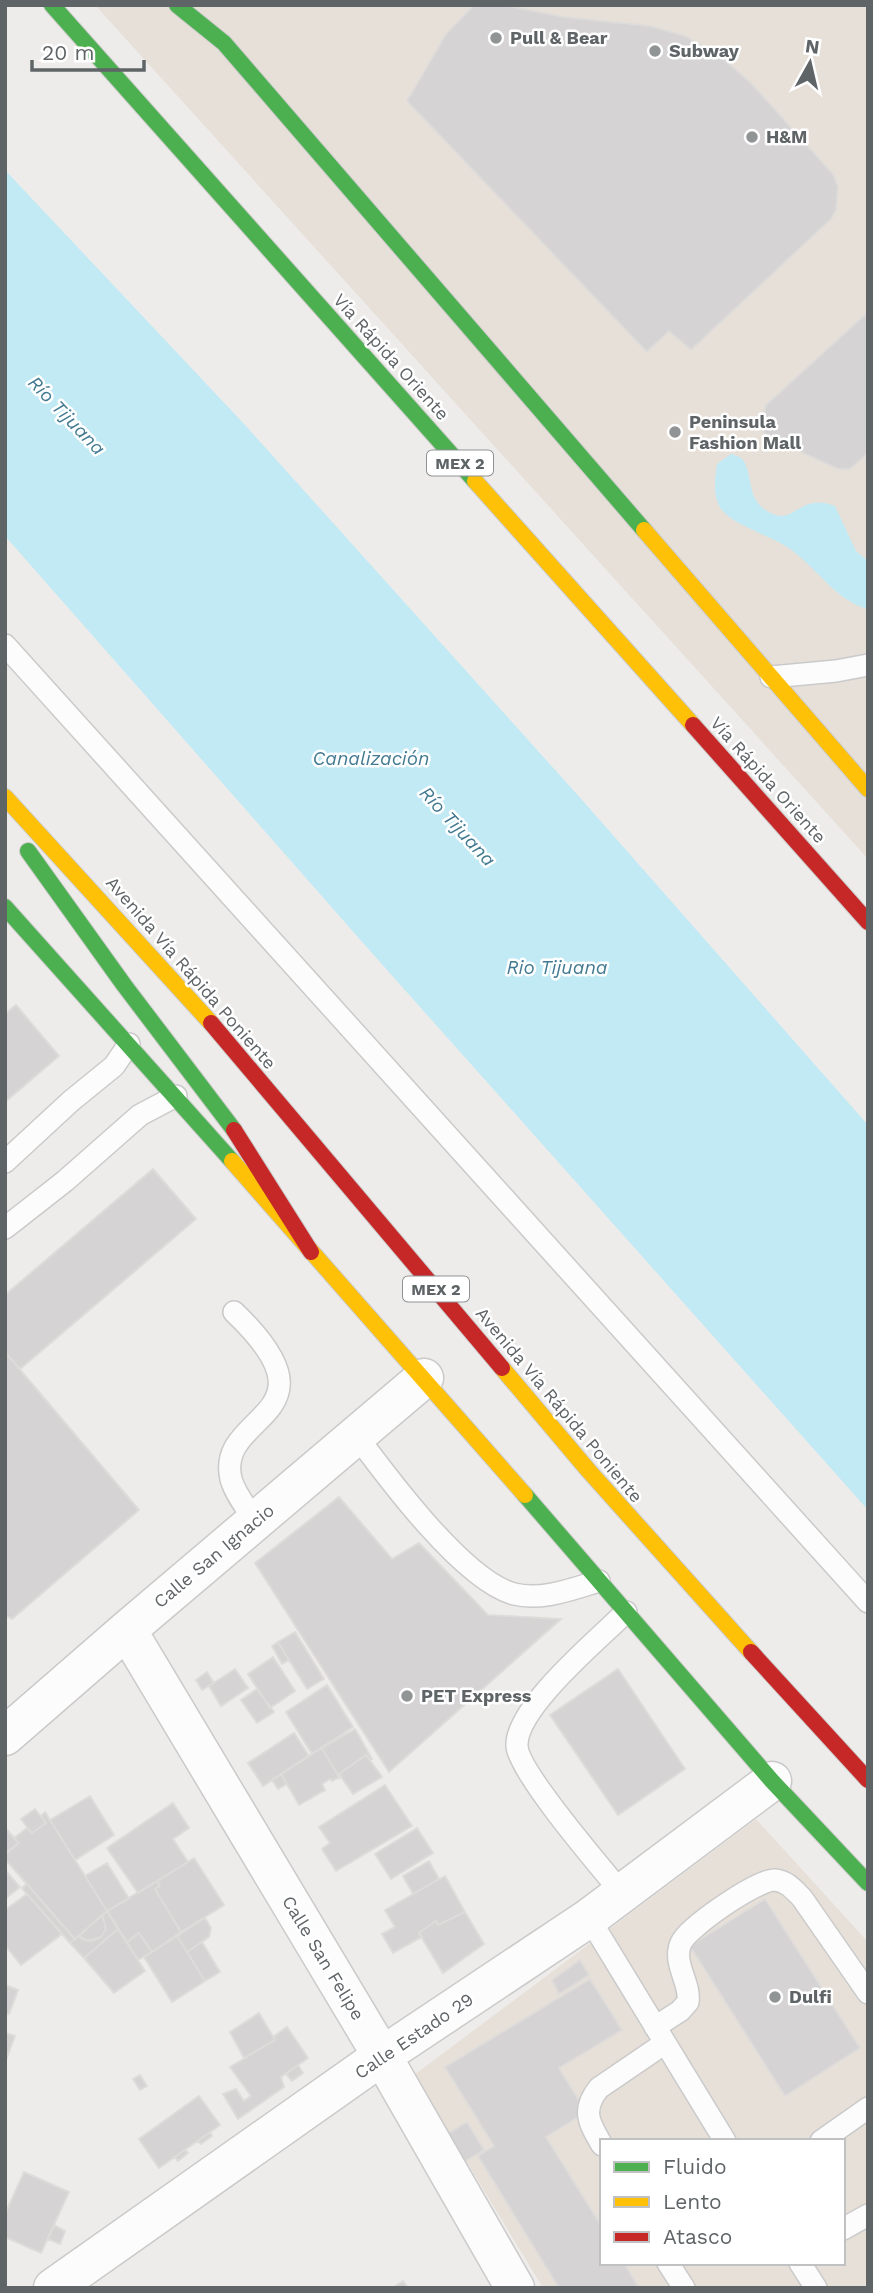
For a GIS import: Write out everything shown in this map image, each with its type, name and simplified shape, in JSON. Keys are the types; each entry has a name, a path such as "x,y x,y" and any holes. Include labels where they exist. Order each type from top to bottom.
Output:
{"main road":[{"name":"Vía Rápida Oriente","path":"52,5 868,922"},
{"path":"177,5 223,43"},
{"path":"187,5 223,43 868,789"},
{"name":"Avenida Vía Rápida Poniente","path":"5,797 192,1001 588,1470 868,1780"},
{"path":"5,818 124,985 236,1133 311,1252"},
{"path":"5,907 130,1044 424,1378 772,1780 868,1883"}],"street":[{"name":"Calle San Ignacio","path":"5,1736 424,1378"},
{"name":"Calle San Felipe","path":"127,1630 382,2056 515,2288"},
{"name":"Calle Estado 29","path":"53,2288 382,2056 589,1918 772,1780"}],"lane":[{"path":"5,645 868,1602"},
{"path":"771,677 868,665"},
{"path":"5,1162 71,1101 114,1066 130,1044"},
{"path":"5,1228 65,1181 140,1115 176,1096"},
{"path":"234,1311 268,1349 279,1375 279,1387 273,1405 240,1442 232,1455 230,1466 231,1480 237,1494 255,1521"},
{"path":"356,1435 414,1510 457,1555 489,1582 513,1594 528,1596 547,1595 599,1581"},
{"path":"622,1893 563,1820 524,1764 517,1748 521,1727 537,1701 626,1612"},
{"path":"600,2141 589,2118 588,2108 593,2095 660,2035 688,2002 678,1954 683,1939 702,1922 755,1886 772,1880 791,1886 868,1993"},
{"path":"589,1918 724,2139"},
{"path":"824,2139 868,2108"},
{"path":"845,2228 868,2215"},
{"path":"669,2265 684,2288"},
{"path":"801,2265 816,2288"}],"shaded area":[{"name":"Peninsula Fashion Mall","path":"95,5 868,5 868,859"},
{"path":"756,1819 868,1942 868,2288 543,2288 414,2075"}],"water":[{"path":"5,170 246,426 583,801 868,1125 868,1510 5,536"},
{"path":"731,454 741,458 745,464 757,502 773,514 787,515 814,503 835,506 856,551 868,561 868,609 856,605 835,591 787,547 734,520 722,510 715,494 717,464"}],"building":[{"path":"474,5 504,5 564,17 650,26 685,36 721,57 750,82 833,174 838,187 836,210 831,219 691,350 669,331 647,352 407,101 446,34"},
{"path":"868,312 868,453 850,469 838,469 768,437 761,428 766,405"},
{"path":"16,1005 59,1056 5,1102 5,1014"},
{"path":"153,1169 196,1219 20,1369 5,1352 5,1295"},
{"path":"5,1352 139,1510 12,1619 5,1615"},
{"name":"PET Express","path":"339,1497 392,1559 419,1543 488,1615 561,1619 389,1772 255,1563"},
{"path":"295,1632 324,1679 307,1689 278,1642"},
{"path":"278,1642 289,1660 282,1664 272,1646"},
{"path":"273,1657 295,1691 270,1708 248,1674"},
{"path":"235,1669 248,1688 221,1706 209,1686"},
{"path":"618,1669 685,1769 618,1815 550,1715"},
{"path":"207,1672 214,1683 202,1690 196,1680"},
{"path":"327,1685 353,1727 312,1754 286,1712"},
{"path":"257,1689 274,1712 257,1723 241,1700"},
{"path":"355,1729 372,1759 366,1755 339,1774 339,1777 322,1748"},
{"path":"294,1733 309,1756 263,1786 248,1763"},
{"path":"325,1745 322,1748 339,1777 322,1784 325,1790 299,1805 281,1774"},
{"path":"366,1755 382,1777 353,1794 339,1774"},
{"path":"281,1774 287,1784 278,1789 272,1780"},
{"path":"385,1785 412,1826 336,1871 322,1849 330,1843 319,1827"},
{"path":"90,1796 114,1835 75,1860 50,1820"},
{"path":"173,1803 189,1828 173,1839 188,1862 138,1893 107,1848"},
{"path":"35,1809 46,1823 32,1833 21,1819"},
{"path":"45,1812 107,1911 75,1939 5,1859 5,1853 19,1843 14,1838 27,1828 32,1833 46,1823 41,1816"},
{"path":"417,1828 433,1853 391,1879 375,1854"},
{"path":"7,1830 19,1843 6,1854 5,1832"},
{"path":"194,1858 224,1905 181,1932 155,1889 160,1886 157,1881"},
{"path":"429,1861 439,1879 413,1894 403,1876"},
{"path":"107,1863 129,1899 107,1911 85,1876"},
{"path":"5,1870 20,1887 5,1899"},
{"path":"445,1876 465,1912 438,1925 436,1921 419,1933 422,1937 393,1953 382,1934 395,1927 385,1910"},
{"path":"157,1881 160,1886 155,1889 181,1932 152,1952 139,1933 127,1942 107,1911"},
{"path":"27,1884 75,1939 70,1943 22,1888"},
{"path":"27,1894 62,1934 21,1965 5,1945 5,1910"},
{"name":"Dulfi","path":"765,1899 860,2048 785,2096 690,1946"},
{"path":"107,1911 118,1929 84,1958 70,1943 79,1936 87,1941 101,1937 106,1929 102,1915"},
{"path":"465,1912 484,1944 443,1973 419,1933 436,1921 438,1925"},
{"path":"102,1915 106,1929 101,1937 92,1941 82,1939 79,1936"},
{"path":"205,1918 211,1928 209,1937 187,1952 177,1936"},
{"path":"118,1929 145,1971 114,1993 84,1958"},
{"path":"139,1933 152,1952 138,1960 127,1942"},
{"path":"177,1936 205,1981 172,2002 144,1957"},
{"path":"202,1942 220,1972 205,1981 187,1952"},
{"path":"580,1960 589,1975 559,1994 552,1980"},
{"path":"590,1979 622,2030 559,2068 586,2112 546,2137 600,2224 600,2265 625,2265 639,2288 559,2288 478,2156 494,2146 445,2067"},
{"path":"5,1985 18,1990 9,2014 5,2013"},
{"path":"259,2013 275,2040 244,2058 230,2032"},
{"path":"287,2027 308,2058 281,2077 284,2087 238,2119 223,2094 236,2089 244,2101 251,2096 230,2067 275,2040 273,2037"},
{"path":"5,2033 15,2036 6,2060 5,2060"},
{"path":"298,2065 303,2073 292,2081 286,2074"},
{"path":"140,2075 147,2086 140,2090 133,2079"},
{"path":"199,2096 220,2125 159,2168 139,2139"},
{"path":"467,2122 484,2150 464,2162 447,2134"},
{"path":"210,2132 212,2136 201,2144 198,2141"},
{"path":"185,2150 188,2153 178,2161 175,2157"},
{"path":"24,2172 69,2192 41,2253 5,2237 5,2214"},
{"path":"54,2225 65,2231 60,2244 48,2239"},
{"path":"403,2281 408,2288 393,2288"}],"traffic: fast":[{"path":"52,5 475,481"},
{"path":"177,5 224,43 644,530"},
{"path":"28,851 124,985 234,1130"},
{"path":"5,907 232,1161"},
{"path":"525,1495 772,1781 868,1883"}],"traffic: slow":[{"path":"475,481 693,725"},
{"path":"644,530 868,789"},
{"path":"5,797 211,1023"},
{"path":"232,1161 525,1495"},
{"path":"502,1368 588,1470 751,1652"}],"traffic: jam":[{"path":"693,725 868,922"},
{"path":"211,1023 502,1368"},
{"path":"234,1130 311,1252"},
{"path":"751,1652 868,1780"}],"place":[{"name":"Pull & Bear","path":"496,38"},
{"name":"Subway","path":"655,51"},
{"name":"H&M","path":"752,137"},
{"name":"Peninsula Fashion Mall","path":"675,432"},
{"name":"PET Express","path":"407,1696"},
{"name":"Dulfi","path":"775,1997"}],"water label":[{"name":"Río Tijuana","path":"67,415"},
{"name":"Canalización","path":"371,758"},
{"name":"Río Tijuana","path":"458,826"},
{"name":"Rio Tijuana","path":"557,967"}]}
